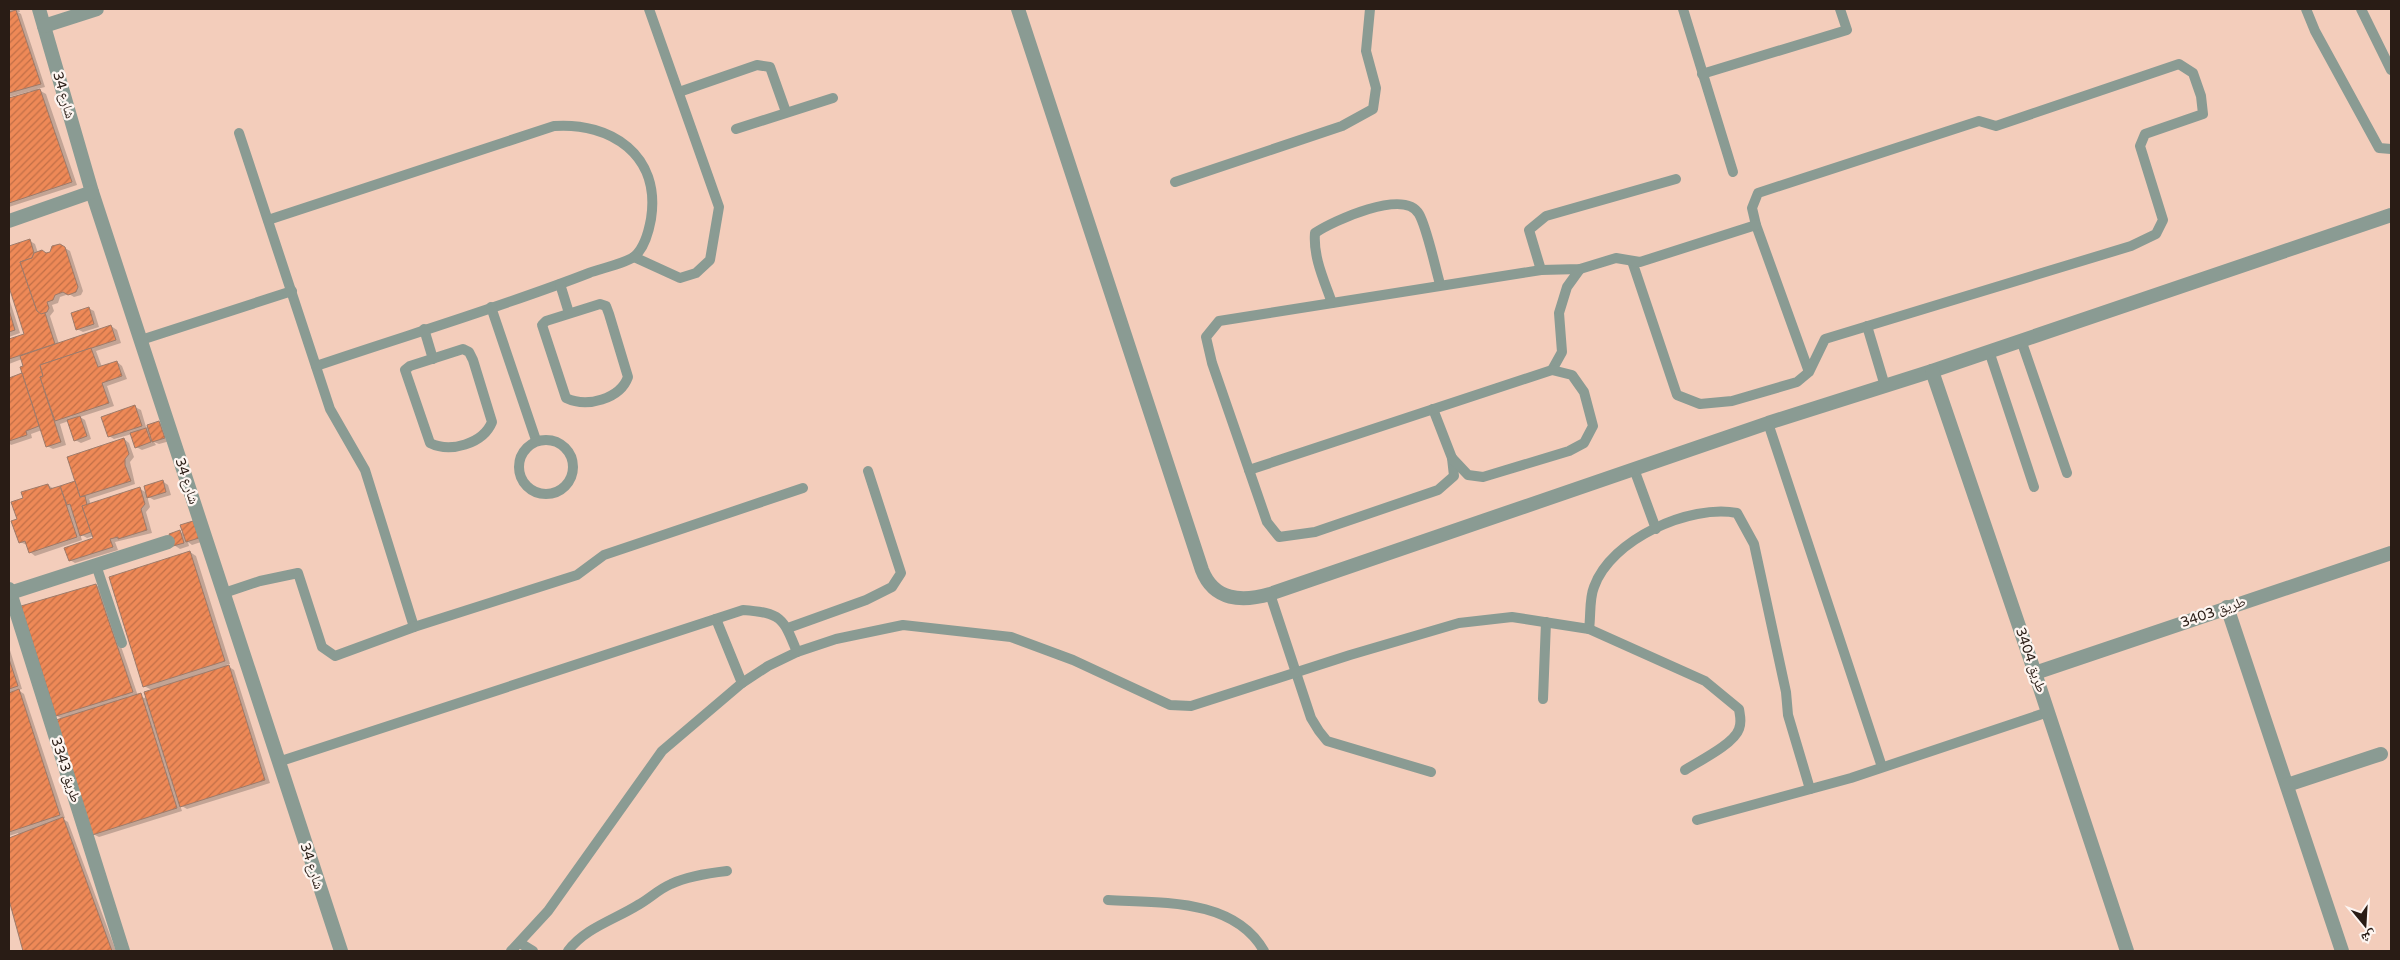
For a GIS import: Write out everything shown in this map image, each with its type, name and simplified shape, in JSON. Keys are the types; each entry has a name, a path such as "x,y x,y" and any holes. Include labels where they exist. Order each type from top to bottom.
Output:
{"street":[{"name":"شارع 34","path":"39,9 92,192 341,951"},
{"path":"44,26 97,9"},
{"path":"1018,9 1205,579 1218,593 1227,597 1256,598 1270,594 1768,423 1932,371 2391,215"},
{"path":"9,221 92,192"},
{"name":"طريق 3404","path":"1932,371 2127,951"},
{"path":"10,591 168,542"},
{"name":"طريق 3403","path":"2035,673 2391,553"},
{"name":"طريق 3343","path":"10,591 123,951"},
{"path":"2227,607 2342,951"},
{"path":"2286,785 2381,754"}],"lane":[{"path":"634,257 680,278 696,273 710,260 719,207 649,9"},
{"path":"1175,182 1342,126 1373,109 1376,88 1366,51 1370,9"},
{"path":"1683,9 1733,172"},
{"path":"1702,74 1847,30 1840,9"},
{"path":"2306,9 2315,31 2379,148 2391,149"},
{"path":"2361,9 2391,70"},
{"path":"1632,261 1677,395 1700,404 1732,401 1797,382 1809,372 1825,339 2131,246 2156,234 2163,220 2140,146 2144,134 2203,114 2201,96 2193,73 2179,64 1996,126 1979,121 1758,193 1752,208 1756,225 1809,372"},
{"path":"679,92 756,65 770,67 786,112"},
{"path":"736,129 834,98"},
{"path":"268,220 554,126 574,124 621,140 639,158 649,179 652,208 649,232 634,257 560,284 316,366"},
{"path":"239,132 330,409 365,470 414,627"},
{"path":"1541,270 1529,230 1546,216 1676,179"},
{"path":"1332,302 1317,262 1314,244 1315,233 1332,222 1393,203 1407,205 1418,212 1440,284"},
{"path":"1433,409 1452,458 1454,476 1438,490 1315,532 1279,537 1267,522 1212,363 1206,337 1219,321 1440,284 1541,270 1580,269 1616,258 1640,262 1756,225"},
{"path":"1552,370 1562,352 1559,313 1567,287 1580,269"},
{"path":"560,284 569,314"},
{"path":"140,340 292,291"},
{"path":"600,304 606,306 628,377 624,386 617,393 587,403 575,402 566,398 542,325 546,321 569,314 600,304"},
{"path":"491,307 536,440"},
{"path":"1866,326 1885,386"},
{"path":"424,329 433,359"},
{"path":"2021,340 2067,473"},
{"path":"463,349 469,352 492,422 488,432 480,438 451,448 438,448 430,443 405,370 410,366 433,359 463,349"},
{"path":"1989,351 2034,487"},
{"path":"1249,470 1552,370 1572,375 1584,392 1593,426 1584,443 1569,451 1483,477 1468,475 1452,458"},
{"path":"1768,423 1882,767"},
{"path":"536,440 554,440 568,449 574,466 572,474 569,482 556,493 538,494 524,484 518,468 523,451 536,440"},
{"path":"1634,469 1656,529"},
{"path":"788,628 866,600 892,586 901,573 868,471"},
{"path":"224,592 298,572 322,647 335,656 414,627 577,575 604,555 803,488"},
{"path":"1589,628 1593,588 1614,554 1656,529 1680,519 1724,510 1737,513 1746,525 1754,544 1786,692 1788,715 1810,789"},
{"path":"96,565 122,643"},
{"path":"1270,594 1311,718 1328,741 1432,772"},
{"path":"278,762 743,610 766,612 778,617 788,628 797,652"},
{"path":"511,951 548,911 662,751 742,683 768,666 797,652 836,639 903,625 1011,637 1073,660 1170,705 1191,706 1459,623 1512,617 1589,628 1705,681 1739,709 1741,720 1739,730 1729,742 1685,770"},
{"path":"716,618 742,683"},
{"path":"1543,699 1546,622"},
{"path":"1697,820 1882,767 2048,712"},
{"path":"568,951 574,942 597,926 633,908 671,884 727,870"},
{"path":"1108,900 1202,907 1237,922 1259,942 1264,951"},
{"path":"520,943 533,951"}],"building":[{"path":"16,10 41,84 9,93 9,12"},
{"path":"40,89 72,182 9,203 9,98"},
{"path":"30,239 34,253 32,258 20,262 37,311 45,313 55,344 9,359 9,339 24,334 9,287 9,246"},
{"path":"60,244 65,247 78,287 76,292 68,295 63,292 55,295 53,300 47,302 49,308 47,312 41,314 37,311 20,262 32,258 34,253 42,250 46,253 50,252 52,246"},
{"path":"89,307 94,324 76,330 71,313"},
{"path":"9,310 15,330 9,332"},
{"path":"111,325 116,340 40,365 43,376 40,377 61,442 46,447 20,367 23,366 20,356"},
{"path":"91,348 98,367 117,361 122,376 102,383 109,403 55,421 40,377 43,376 40,365"},
{"path":"22,373 39,426 26,431 27,435 9,441 9,378"},
{"path":"135,405 142,426 108,437 101,417"},
{"path":"80,416 87,436 74,441 67,420"},
{"path":"159,421 165,438 152,442 147,425"},
{"path":"146,428 151,442 135,448 130,433"},
{"path":"124,438 129,454 125,459 125,465 131,481 80,497 67,457"},
{"path":"163,480 166,492 147,498 144,486"},
{"path":"75,481 80,497 85,496 87,505 82,506 91,532 80,536 70,504 67,505 60,486"},
{"path":"48,484 50,489 60,486 77,537 29,553 25,541 19,543 11,521 17,519 11,502 23,498 21,492"},
{"path":"140,487 145,504 141,509 147,530 118,539 118,537 110,539 113,547 69,561 64,548 93,538 82,506"},
{"path":"193,521 199,538 186,542 180,525"},
{"path":"180,530 184,543 173,546 169,534"},
{"path":"190,551 225,661 143,687 109,577"},
{"path":"96,584 133,692 56,716 21,606"},
{"path":"9,659 18,686 9,689"},
{"path":"229,665 265,780 180,807 144,692"},
{"path":"19,689 60,815 9,832 9,693"},
{"path":"141,693 177,808 92,835 56,720"},
{"path":"63,817 112,951 23,951 9,900 9,838"}]}
